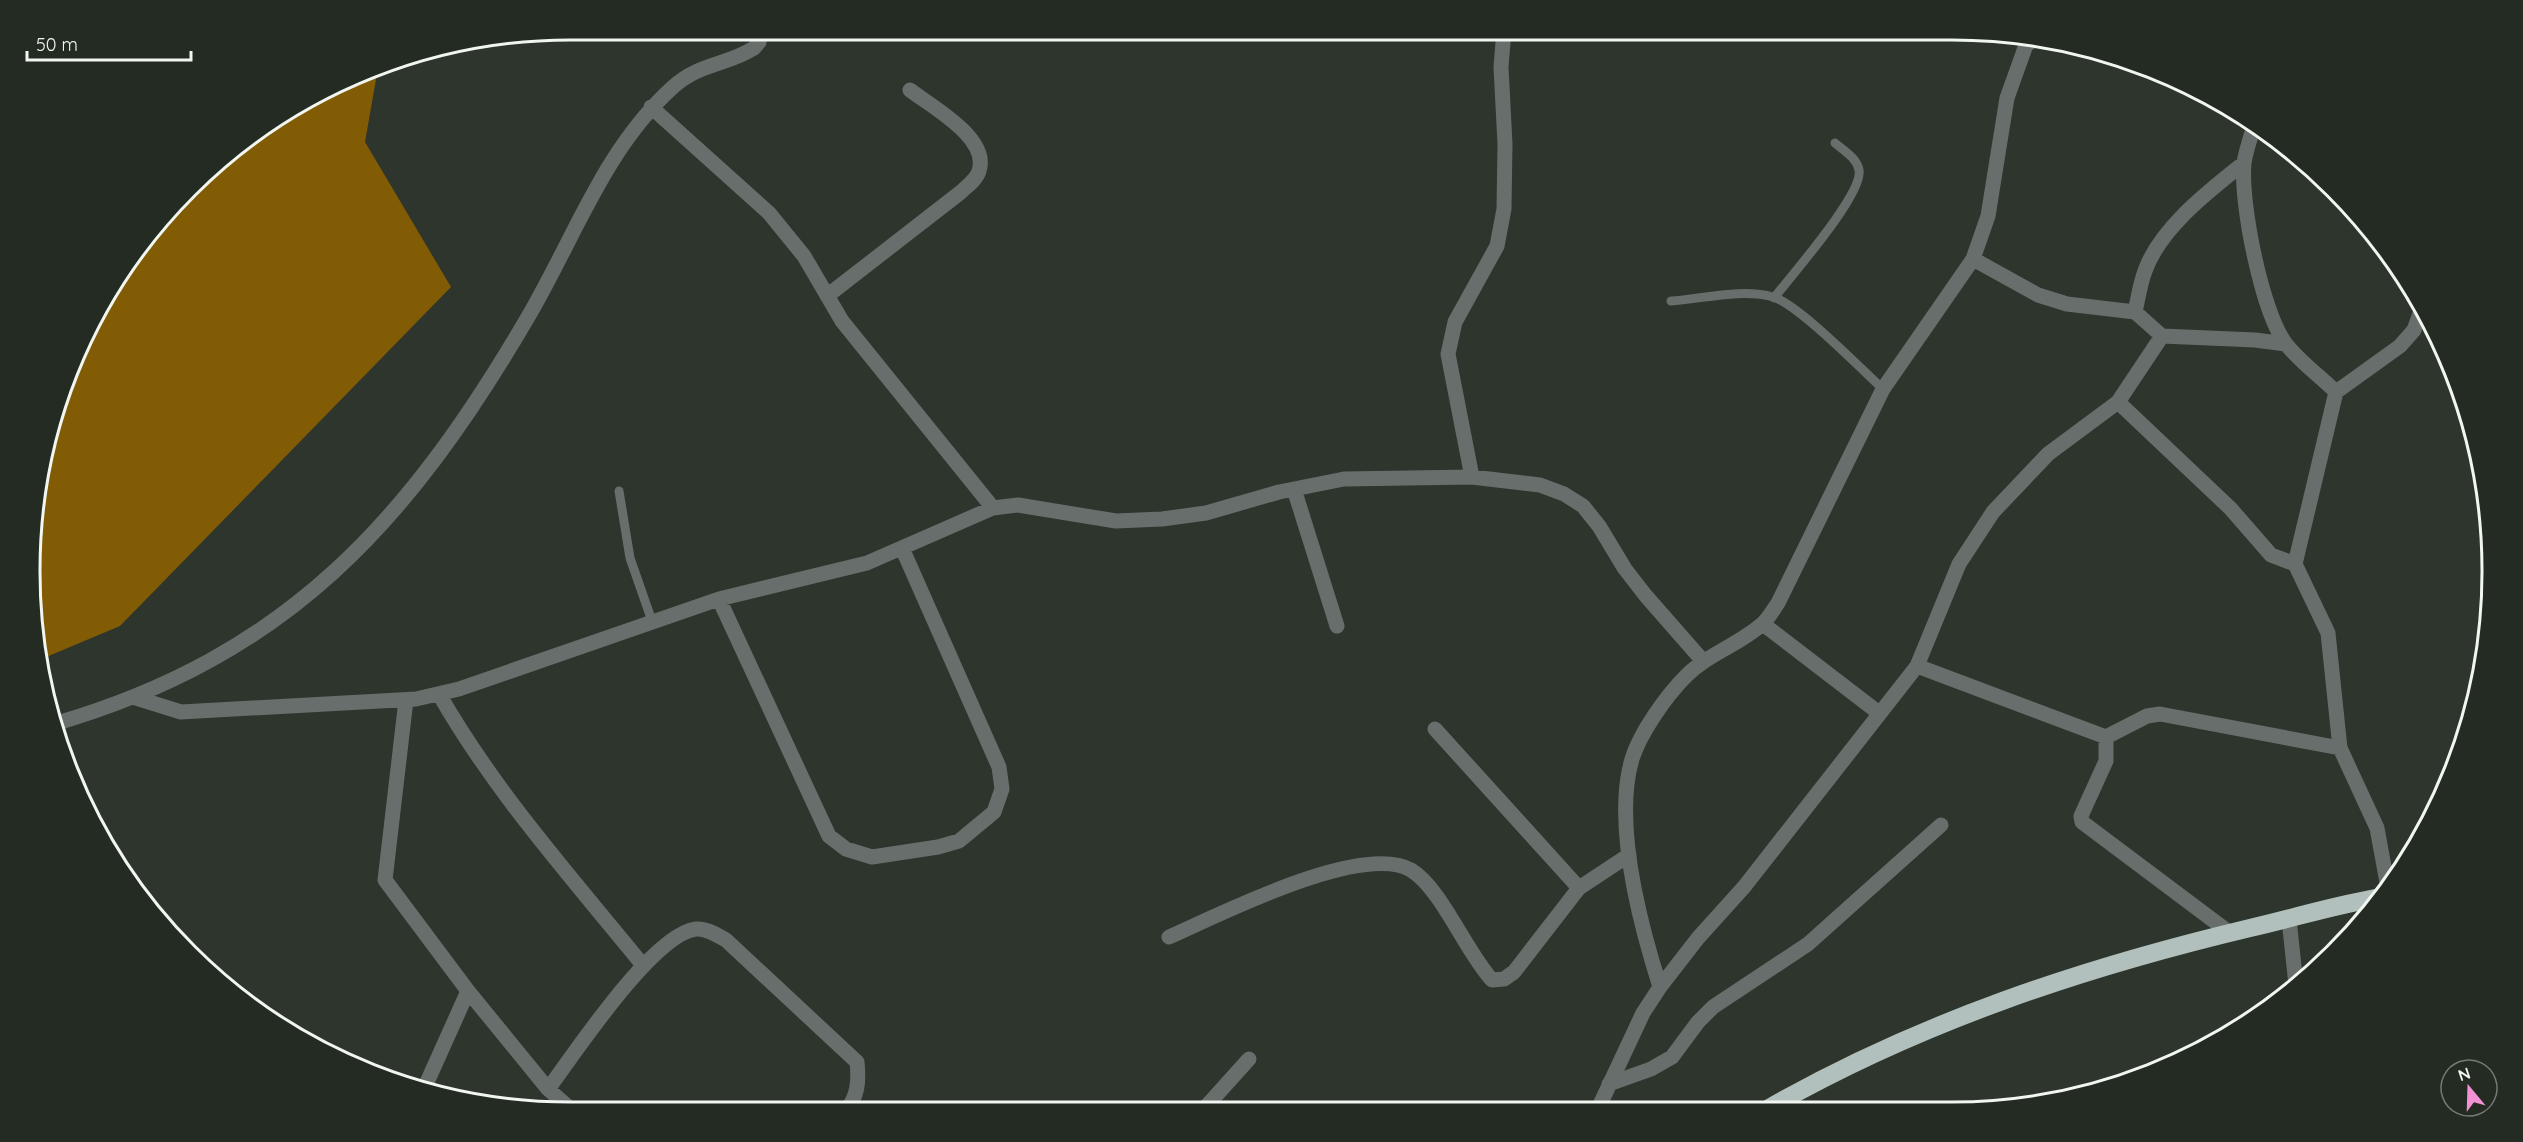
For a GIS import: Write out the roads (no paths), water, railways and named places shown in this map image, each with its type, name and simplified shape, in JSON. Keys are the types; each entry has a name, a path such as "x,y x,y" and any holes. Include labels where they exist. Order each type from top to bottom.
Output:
{"highway":[{"path":"1780,1102 1856,1061 1953,1019 2149,952 2368,901"}],"street":[{"path":"63,721 136,698 206,665 278,619 351,558 387,520 430,466 482,391 528,317 592,194 651,107 687,75 754,48 759,40"},
{"path":"1472,477 1448,354 1455,322 1497,246 1504,209 1505,144 1501,68 1503,40"},
{"path":"1660,987 1647,947 1629,855 1626,790 1632,759 1642,734 1685,677 1703,661 1762,624 1778,603 1883,389 1973,259 1988,216 2007,98 2027,46"},
{"path":"827,296 961,192 979,173 981,158 976,145 964,131 910,90"},
{"path":"651,107 769,213 804,255 842,321 993,508"},
{"path":"2251,133 2244,163 2249,225 2258,270 2271,316 2286,344 2336,392"},
{"path":"2135,312 2145,270 2171,229 2199,199 2244,163"},
{"path":"1973,259 2038,295 2067,304 2135,312 2162,336 2255,340 2286,344"},
{"path":"2386,876 2377,828 2340,748 2328,633 2295,564 2336,392 2400,346 2414,330 2418,319"},
{"path":"1601,1102 1642,1013 1660,987 1698,938 1744,887 1917,666 1959,564 1993,512 2048,454 2118,402 2162,336"},
{"path":"2118,402 2231,510 2271,555 2295,564"},
{"path":"136,698 181,712 406,700 439,694 719,599 867,563 993,508 1018,505 1116,521 1162,519 1206,513 1294,489 1344,479 1472,477 1540,485 1564,494 1583,506 1599,526 1625,570 1703,661"},
{"path":"1294,489 1337,626"},
{"path":"719,599 829,836 846,849 872,857 938,847 959,841 994,812 1002,789 999,767 902,548"},
{"path":"1762,624 1879,713"},
{"path":"1917,666 2106,737 2147,716 2160,714 2340,748"},
{"path":"439,694 462,735 512,804 642,964"},
{"path":"406,700 385,880 468,991 548,1089 562,1101"},
{"path":"1435,729 1579,888"},
{"path":"2106,737 2106,761 2081,816 2082,822 2230,933"},
{"path":"1609,1084 1651,1069 1672,1057 1698,1022 1713,1007 1808,944 1941,825"},
{"path":"1169,937 1298,881 1334,871 1394,864 1412,870 1431,891 1492,980 1504,979 1514,972 1579,888 1629,855"},
{"path":"2289,919 2295,976"},
{"path":"548,1089 642,964 677,936 696,929 711,932 726,940 857,1062 859,1081 853,1102"},
{"path":"427,1081 468,991"},
{"path":"1210,1102 1249,1059"}],"lane":[{"path":"1774,298 1847,205 1858,186 1860,172 1856,162 1834,143"},
{"path":"1671,302 1744,295 1774,298 1797,312 1883,389"},
{"path":"620,491 630,558 652,621"}]}
